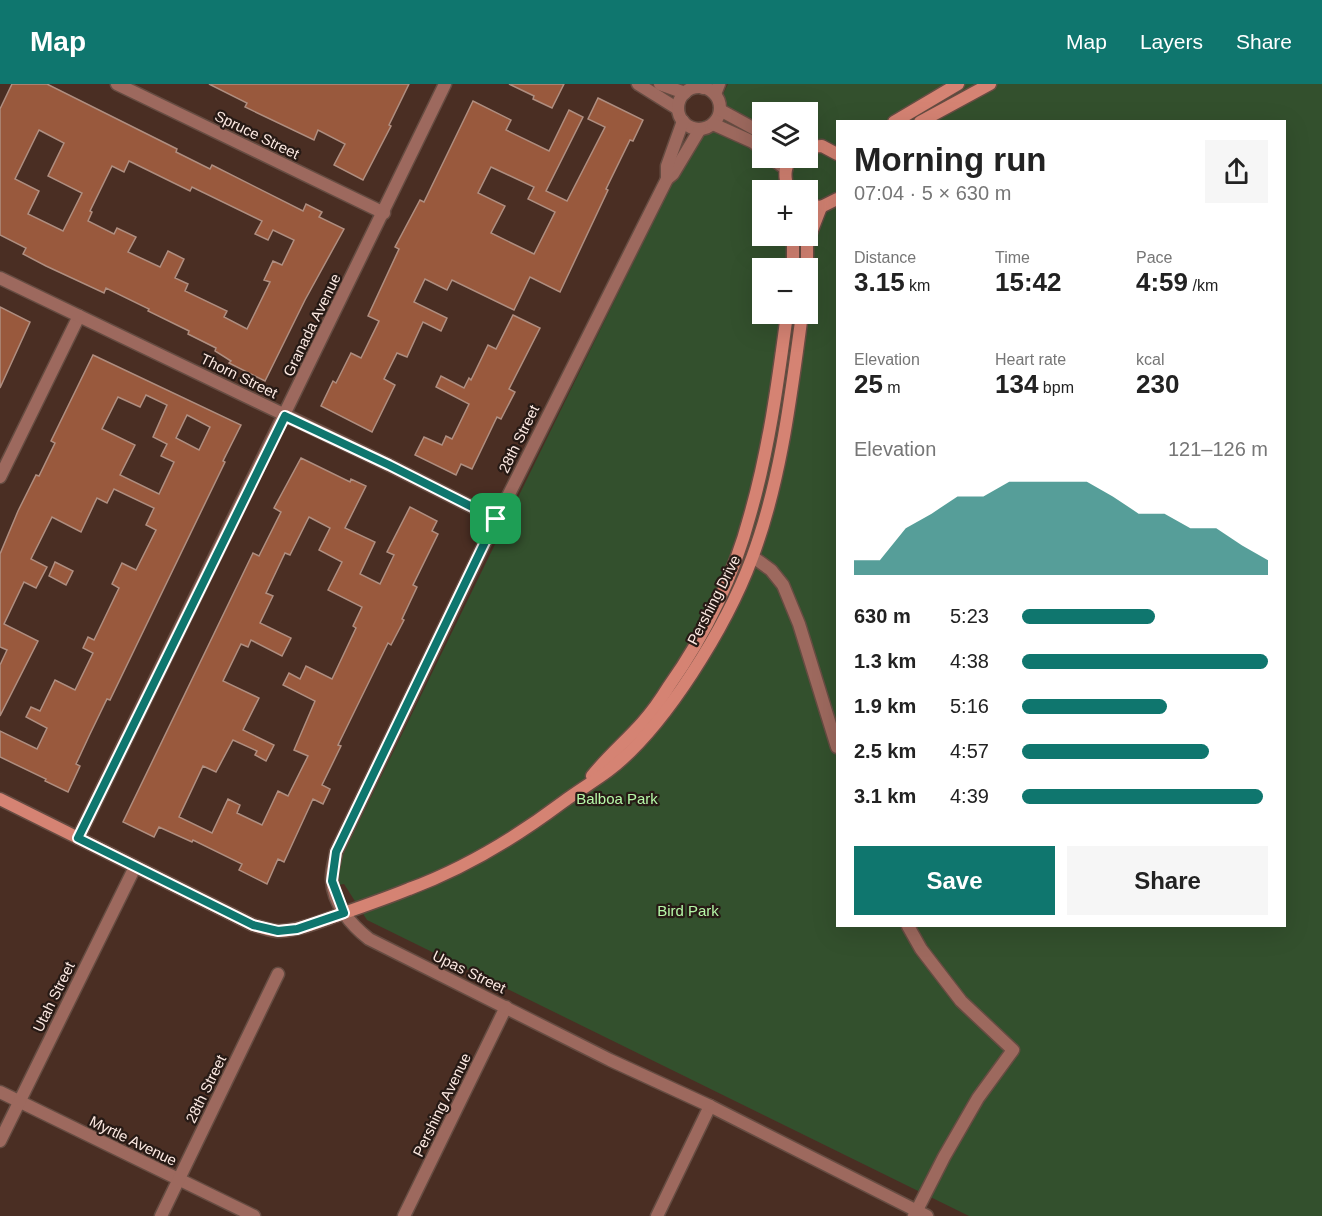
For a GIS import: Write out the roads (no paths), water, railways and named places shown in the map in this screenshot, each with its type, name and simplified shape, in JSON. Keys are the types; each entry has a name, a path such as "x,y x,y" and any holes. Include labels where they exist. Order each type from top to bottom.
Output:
{"main road":[{"path":"897,120 958,84"},
{"path":"924,120 990,84"},
{"path":"818,146 834,150"},
{"path":"786,169 786,180"},
{"path":"818,207 836,200"},
{"path":"807,258 807,243 821,207"},
{"name":"Pershing Drive","path":"584,786 598,768 644,721 670,686 698,639 723,589 750,514 762,467 786,324"},
{"name":"Pershing Drive","path":"344,913 440,878 477,860 540,820 584,786 609,771 665,711 697,665 723,621 753,556 776,472 800,324"},
{"path":"753,556 750,544 769,471 777,415 777,383"},
{"path":"0,799 253,925 278,931 297,929 344,913"}],"street":[{"name":"Spruce Street","path":"117,84 384,213"},
{"name":"Granada Avenue","path":"78,838 445,84"},
{"path":"638,84 694,128 700,129 713,124 720,110 717,89 704,86 685,93 681,98 681,116"},
{"path":"660,84 685,93"},
{"path":"720,110 752,128"},
{"name":"28th Street","path":"667,179 667,166 681,116"},
{"path":"713,124 752,143"},
{"name":"28th Street","path":"344,913 332,881 336,852 496,519 667,179 673,174 700,129"},
{"name":"Thorn Street","path":"0,278 389,465 496,519"},
{"path":"0,477 79,316"},
{"path":"753,556 771,570 783,585 799,624 836,744"},
{"name":"Utah Street","path":"0,1141 135,867"},
{"name":"Upas Street","path":"344,913 356,929 369,939 610,1060 710,1106 919,1214"},
{"path":"909,927 921,949 961,1001 1013,1050 978,1098 919,1214"},
{"name":"28th Street","path":"161,1216 278,974"},
{"name":"Pershing Avenue","path":"404,1216 506,1007"},
{"name":"Myrtle Avenue","path":"0,1092 254,1216"},
{"path":"657,1216 710,1106"}],"park label":[{"name":"Balboa Park","path":"617,799"},
{"name":"Bird Park","path":"688,911"}]}
